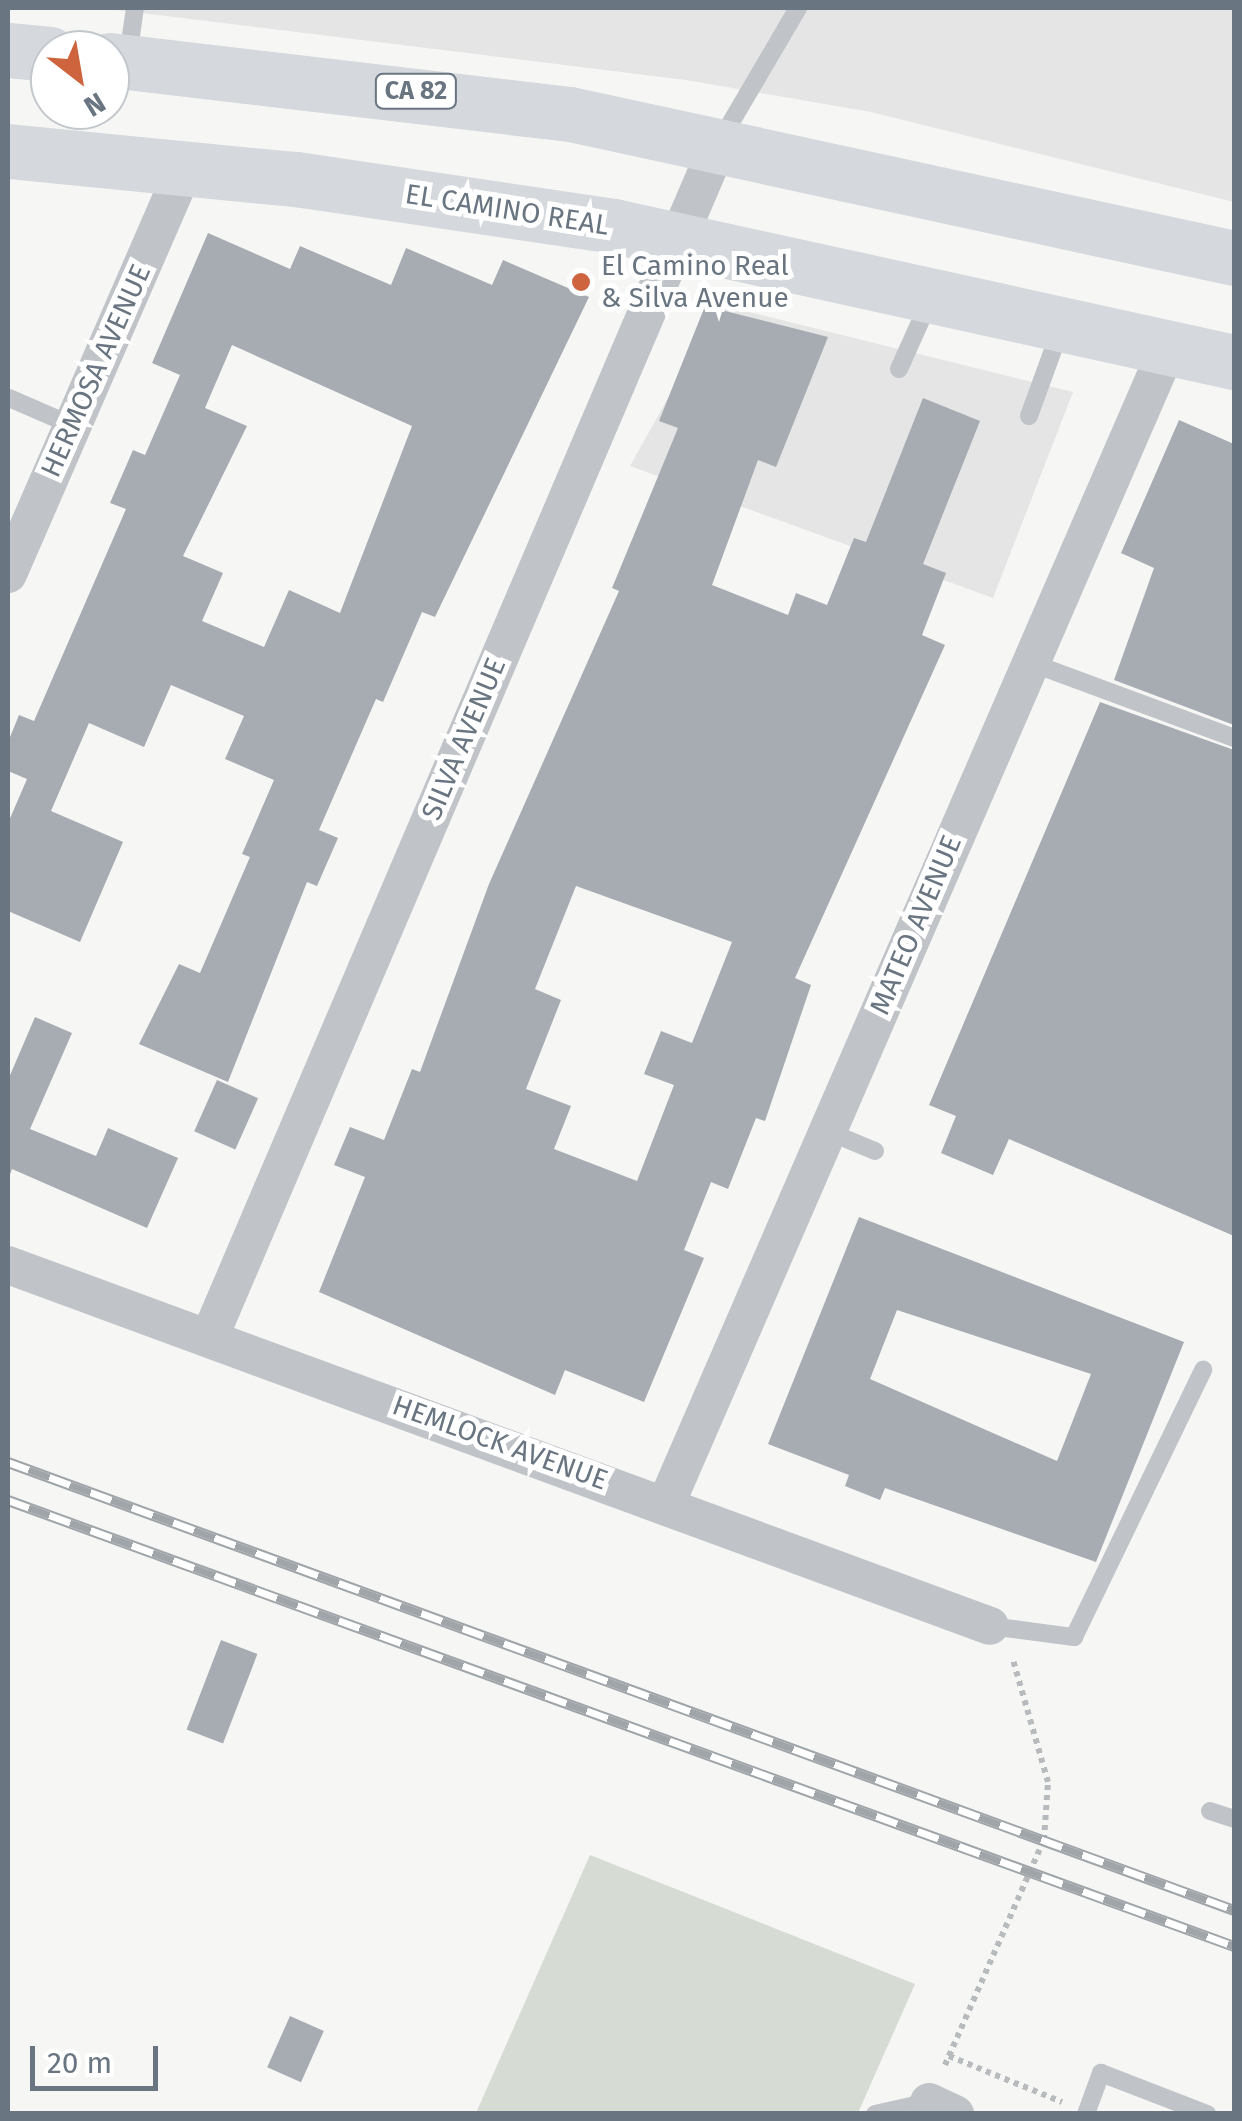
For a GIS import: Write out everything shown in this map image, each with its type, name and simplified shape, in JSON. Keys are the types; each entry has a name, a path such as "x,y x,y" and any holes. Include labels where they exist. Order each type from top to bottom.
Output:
{"main road":[{"name":"CA 82","path":"130,61 408,90 720,142 1234,258"},
{"name":"EL CAMINO REAL","path":"8,151 184,169 678,238 1234,362"}],"street":[{"name":"SILVA AVENUE","path":"210,1336 720,142"},
{"name":"HERMOSA AVENUE","path":"8,574 184,169"},
{"name":"MATEO AVENUE","path":"666,1504 1168,347"},
{"name":"HEMLOCK AVENUE","path":"8,1265 210,1336 990,1626"}],"lane":[{"path":"720,142 798,8"},
{"path":"899,369 932,295"},
{"path":"1029,416 1063,323"},
{"path":"9,398 71,425"},
{"path":"1030,662 1234,738"},
{"path":"827,1131 875,1151"},
{"path":"990,1626 1074,1637 1202,1370"},
{"path":"1210,1811 1234,1819"},
{"path":"1086,2114 1101,2073 1207,2114"},
{"path":"874,2114 942,2108"}],"path":[{"path":"942,2108 949,2056 1044,1840 1048,1782 1024,1678 990,1626"},
{"path":"949,2056 1050,2096"}],"shaded area":[{"path":"101,8 1234,8 1234,202 871,112 686,80"},
{"path":"720,305 1073,392 993,598 630,466"},
{"path":"590,1855 915,1984 858,2113 476,2113"}],"building":[{"path":"208,233 290,269 300,246 391,285 406,248 492,285 503,260 589,297 435,617 422,612 383,702 376,699 319,830 338,838 317,886 307,882 228,1082 139,1044 179,964 200,973 250,857 242,854 274,780 225,759 244,716 171,685 144,747 89,723 51,811 123,842 80,942 8,911 8,823 27,779 8,771 8,742 19,715 34,721 126,509 110,503 133,450 145,455 180,375 152,363","holes":["232,345 412,426 340,613 289,590 264,647 202,621 223,573 183,556 247,426 205,408"]},
{"path":"705,306 828,337 776,467 758,460 712,585 788,615 796,593 827,605 854,538 866,542 923,398 980,421 923,564 946,573 922,635 945,645 795,978 811,985 765,1121 756,1118 728,1189 711,1182 684,1250 704,1258 644,1402 565,1370 555,1395 319,1292 365,1177 334,1165 350,1127 384,1140 412,1069 420,1072 489,884 619,591 612,588 678,428 659,421","holes":["576,886 732,942 692,1043 661,1031 644,1074 674,1085 637,1181 554,1149 571,1106 526,1089 561,1000 535,989"]},
{"path":"1179,420 1234,444 1234,725 1114,680 1154,568 1121,553"},
{"path":"1100,702 1234,750 1234,1236 1009,1139 993,1175 941,1153 956,1116 929,1105"},
{"path":"35,1017 72,1033 30,1129 96,1156 108,1128 178,1158 147,1228 12,1169 8,1180 8,1080"},
{"path":"217,1080 258,1098 235,1149 194,1131"},
{"path":"859,1217 1184,1342 1096,1562 885,1488 880,1500 845,1486 849,1475 768,1444","holes":["897,1310 1091,1374 1057,1461 870,1379"]},
{"path":"221,1640 257,1654 223,1744 187,1730"},
{"path":"290,2016 324,2031 301,2082 267,2067"}],"railway":[{"path":"8,1462 1234,1910"},
{"path":"8,1500 1234,1946"}],"place":[{"name":"El Camino Real & Silva Avenue","path":"581,282"}]}
